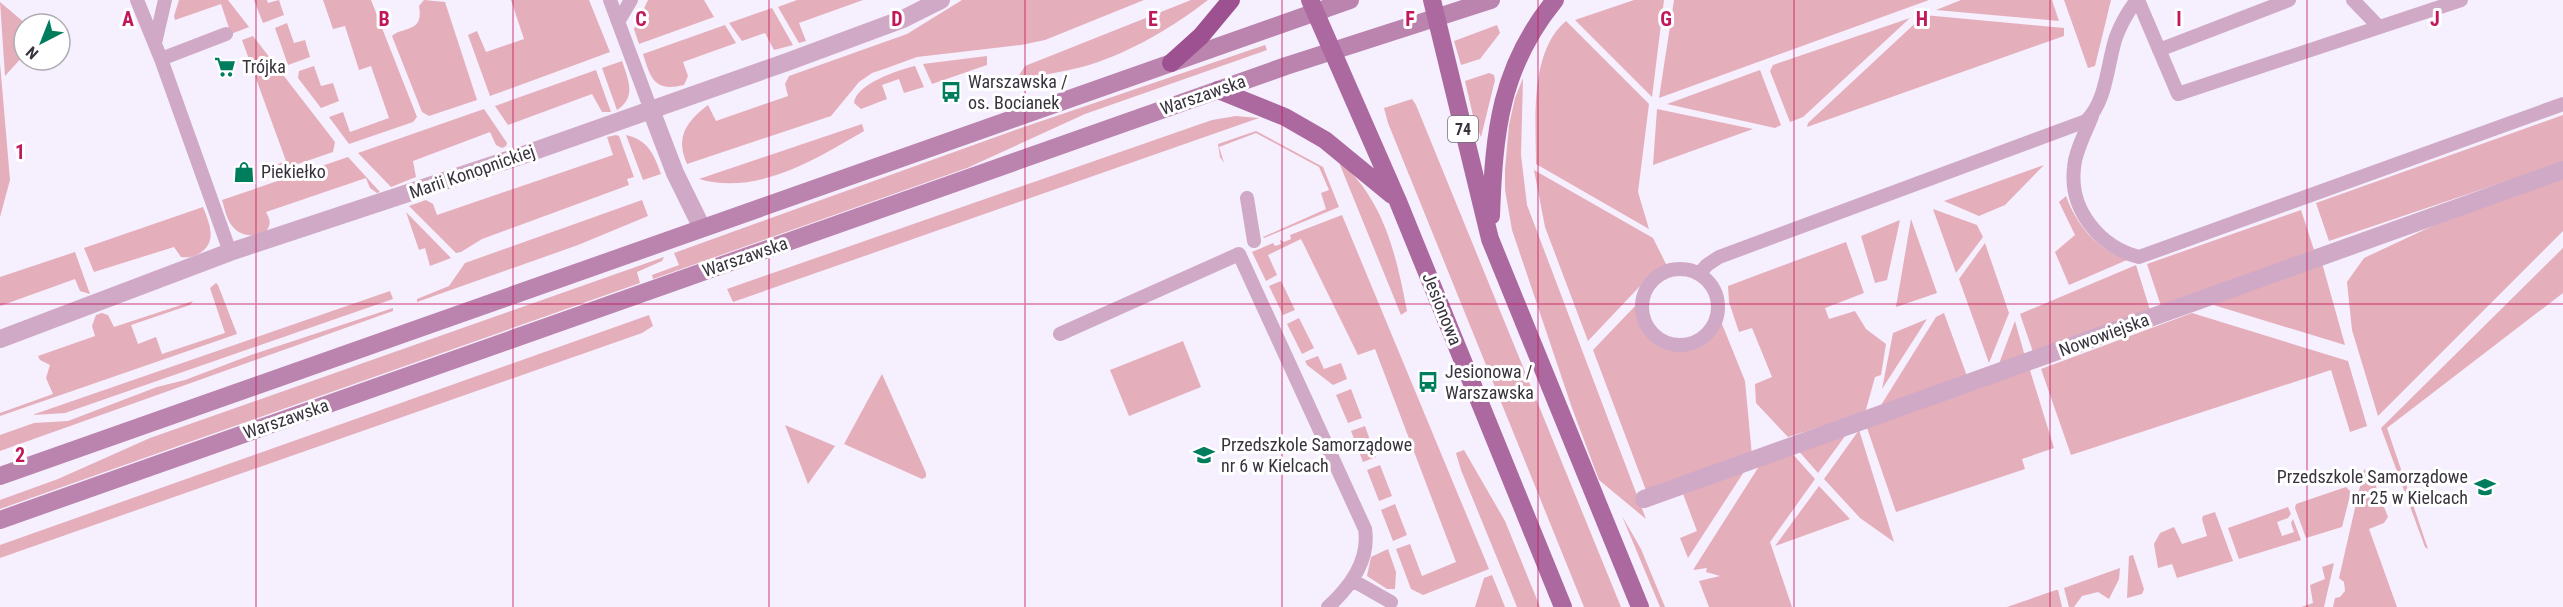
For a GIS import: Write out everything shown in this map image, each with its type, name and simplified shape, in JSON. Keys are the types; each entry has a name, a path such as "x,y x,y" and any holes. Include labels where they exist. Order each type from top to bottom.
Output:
{"highway":[{"path":"1171,63 1201,36 1231,0"}],"main road":[{"path":"0,476 1171,63 1313,6 1350,0"},
{"name":"74","path":"1432,0 1490,239 1640,607"},
{"name":"Warszawska","path":"0,520 1218,90 1491,0"},
{"path":"1490,239 1493,150 1503,98 1530,34 1555,0"},
{"name":"Jesionowa","path":"1313,6 1397,199 1563,607"},
{"path":"1218,90 1285,117 1318,135 1397,199"}],"street":[{"name":"Marii Konopnickiej","path":"0,339 230,252 651,110 903,19 941,0"},
{"path":"651,110 675,172 702,228"},
{"name":"Nowowiejska","path":"1644,499 2563,170"}],"lane":[{"path":"137,0 161,59 230,252"},
{"path":"155,45 165,0"},
{"path":"610,0 651,110"},
{"path":"618,22 631,0"},
{"path":"2461,0 2178,94 2138,0 2124,18 2116,36 2099,105 2092,116 2073,169 2080,207 2090,226 2103,241 2124,254 2139,257 2563,104"},
{"path":"2159,50 2289,0"},
{"path":"2353,0 2379,27"},
{"path":"161,59 226,34"},
{"path":"1699,274 1719,257 2079,126 2092,116"},
{"path":"1247,198 1254,241"},
{"path":"1060,334 1239,254 1364,525 1366,549 1352,580 1328,607"},
{"path":"1673,269 1688,270 1699,274 1709,282 1716,299 1717,317 1712,328 1692,343 1680,345 1657,338 1648,329 1643,317 1644,293 1651,282 1660,274 1673,269"},
{"path":"1352,580 1391,602"}],"shaded area":[{"path":"179,0 228,0 249,27 231,34 221,4 175,20"},
{"path":"254,0 267,0 268,3 279,0 284,15 263,23"},
{"path":"323,0 371,0 417,117 413,122 349,144 329,117 343,112 350,132 389,118 371,66 359,70 345,26 333,29"},
{"path":"424,0 445,2 477,100 429,116 422,112 392,36 416,25 420,15 419,6"},
{"path":"511,0 589,0 610,52 490,96 468,35 477,31 486,52 524,39"},
{"path":"648,0 704,0 714,17 639,44 634,29"},
{"path":"797,0 863,0 799,23 806,41 799,43 778,7"},
{"path":"962,0 1144,0 1045,40 917,57 872,73 859,82 831,116 687,164 682,146 685,131 694,118 708,105 716,121 788,96 785,84 789,76 907,34"},
{"path":"1191,0 1208,0 1181,20 1136,46 1105,60 1062,72 1016,80 1025,66"},
{"path":"1634,0 1664,0 1652,97 1575,20"},
{"path":"1674,0 1929,0 1659,98"},
{"path":"1961,0 2052,0 2059,21 1936,10"},
{"path":"2064,0 2111,0 2095,66 2088,68"},
{"path":"0,2 12,12 12,68 5,76"},
{"path":"772,8 793,45 774,50 765,33 742,41 729,23"},
{"path":"1924,15 2064,28 2064,36 1807,127 1808,123"},
{"path":"1910,18 1803,117 1790,122 1770,71 1773,65"},
{"path":"1566,21 1649,104 1638,192 1649,229 1536,164 1536,108 1540,69 1554,34"},
{"path":"287,23 294,43 305,40 310,57 288,65 275,28"},
{"path":"725,25 736,43 683,62 688,76 684,85 666,87 655,82 643,54"},
{"path":"1497,25 1500,33 1480,59 1461,65 1454,41"},
{"path":"253,36 335,142 333,152 280,170 278,164 286,161 242,40"},
{"path":"1265,45 1267,50 1085,114 967,168 653,279 652,275 679,265 674,253 1021,128"},
{"path":"987,56 987,65 932,84 923,64"},
{"path":"622,61 629,94 617,110 602,68"},
{"path":"0,63 10,180 0,217"},
{"path":"314,66 321,86 333,83 339,101 321,108 298,78 299,71"},
{"path":"915,66 924,87 904,93 899,79 882,85 887,99 861,109 854,103 856,96 870,84 889,74"},
{"path":"596,70 611,112 602,112 592,94 508,125 495,106"},
{"path":"1760,70 1781,125 1775,128 1667,104"},
{"path":"1489,73 1494,75 1495,80 1481,137 1474,120 1465,81"},
{"path":"1523,78 1521,155 1527,205 1646,519 1599,480 1572,408 1512,230 1505,190 1505,169 1509,125 1515,98"},
{"path":"1412,99 1621,607 1584,607 1388,123 1384,108"},
{"path":"484,109 507,143 506,146 502,148 496,145 490,132 413,161 416,177 391,187 358,153"},
{"path":"1657,109 1753,129 1653,165"},
{"path":"2563,115 2563,162 2329,241 2316,203"},
{"path":"1236,116 1259,118 733,302 727,289 1212,120"},
{"path":"862,124 864,131 826,153 785,172 742,183 721,183 699,179"},
{"path":"1256,131 1323,167 1339,207 1264,238 1326,209 1321,193 1329,190 1319,167 1256,133 1219,147 1224,163 1220,157 1218,144"},
{"path":"626,135 645,144 656,160 661,174 643,180"},
{"path":"619,136 634,177 627,179 629,185 482,239 461,252 456,253 409,206 426,200 433,204 437,215 613,155 607,137"},
{"path":"348,157 380,192 377,193 370,188 366,178 266,212 269,226 259,235 240,232 228,220 222,200"},
{"path":"1338,160 1367,192 1386,229 1407,311 1401,315"},
{"path":"2044,165 2005,205 1979,216 1944,201"},
{"path":"1534,170 1653,238 1667,266 1642,284 1588,341 1545,227"},
{"path":"2563,177 2563,231 2378,416 2352,330 2347,282 2364,258 2441,222"},
{"path":"2066,196 2076,217 2089,235 2106,250 2127,260 2069,285 2055,252 2075,235 2059,202"},
{"path":"642,200 648,216 578,245 417,302 417,299 449,286 465,263"},
{"path":"203,207 209,225 210,238 206,248 198,254 181,257 174,247 94,272 84,248"},
{"path":"1933,209 1977,225 1983,237 1956,273"},
{"path":"2301,210 2314,250 2161,306 2147,264"},
{"path":"406,212 451,258 430,266 425,248 419,250"},
{"path":"1342,215 1489,569 1423,595 1411,589 1396,549 1410,544 1422,576 1456,562 1375,349 1358,355 1301,239 1268,255 1277,275 1266,281 1252,252 1273,243 1275,246 1281,244 1280,240 1284,242 1291,239 1290,235"},
{"path":"1911,219 1937,293 1896,307"},
{"path":"1900,220 1887,280 1875,283 1861,236"},
{"path":"1846,242 1864,293 1825,308 1829,319 1855,311 1866,329 1886,344 1881,375 1875,377 1865,413 1788,437 1756,403 1755,384 1772,377 1752,328 1739,332 1729,302 1728,286"},
{"path":"1985,243 2009,313 1989,363 1959,279"},
{"path":"2563,248 2563,293 2387,428 2428,549 2425,547 2381,428"},
{"path":"75,252 90,294 80,291 75,279 0,306 0,277"},
{"path":"664,257 662,261 637,272 640,283 0,509 0,500 58,479 150,438"},
{"path":"2322,263 2345,345 2207,303"},
{"path":"2136,265 2150,310 2034,355 2020,314"},
{"path":"1281,281 1295,310 1283,315 1269,286"},
{"path":"216,283 237,334 0,416 0,413 53,394 46,378 50,365 40,360 38,356 95,336 92,326 96,315 102,313 108,315 114,327 193,301 190,305 131,325 138,344 156,337 162,354 225,333 210,288"},
{"path":"390,291 393,299 65,413 32,415"},
{"path":"1637,304 1642,327 1650,338 1661,345 1672,348 1695,346 1705,340 1714,331 1720,319 1745,381 1752,456 1647,493 1593,350"},
{"path":"393,308 393,311 0,451 0,435 34,423 68,421 157,387 185,380 251,355"},
{"path":"1944,313 1967,376 1878,410 1936,317"},
{"path":"2192,313 2348,361 2367,426 2350,432 2331,370 2071,455 2041,369"},
{"path":"649,315 653,326 642,333 0,558 0,545"},
{"path":"1299,318 1314,348 1302,354 1287,324"},
{"path":"1927,319 1882,389 1893,333"},
{"path":"2015,321 2026,360 1997,369"},
{"path":"1183,341 1201,387 1129,416 1110,370"},
{"path":"1318,356 1324,369 1341,363 1347,379 1333,385 1307,365 1305,361"},
{"path":"2029,367 2054,448 2022,459 2025,469 1896,512 1866,425"},
{"path":"882,374 926,473 926,477 922,479 844,444"},
{"path":"1351,389 1362,418 1348,423 1336,395"},
{"path":"785,425 835,446 808,484"},
{"path":"1365,426 1376,457 1363,462 1351,431"},
{"path":"1851,428 1818,473 1796,448"},
{"path":"1859,430 1894,542 1860,518 1824,479"},
{"path":"1464,450 1505,521 1540,607 1517,607 1461,470 1456,453"},
{"path":"1789,450 1815,479 1770,542 1792,607 1709,607 1699,581 1720,576 1706,572 1707,568 1693,570 1763,460"},
{"path":"1749,464 1688,558 1680,538 1697,531 1682,491"},
{"path":"1380,465 1392,496 1379,501 1367,470"},
{"path":"2364,469 2373,479 2388,517 2384,523 2369,529 2397,607 2333,607 2335,598 2340,597 2345,591 2344,582 2339,578"},
{"path":"1819,486 1850,519 1775,546"},
{"path":"2346,487 2351,492 2342,527 2306,538 2295,508 2296,504"},
{"path":"1395,504 1407,535 1393,541 1381,510"},
{"path":"2288,507 2291,514 2288,518 2277,522 2282,536 2294,532 2291,523 2293,519 2301,540 2239,559 2228,528"},
{"path":"2215,512 2233,561 2177,578 2172,564 2158,568 2154,544 2160,533 2174,527 2182,544 2207,536 2203,516"},
{"path":"1622,516 1641,549 1665,607 1660,607"},
{"path":"1388,549 1396,572 1395,589 1387,589 1367,576 1371,557"},
{"path":"2133,555 2144,589 2142,594 2127,598 2129,556"},
{"path":"2334,563 2324,607 2301,607 2313,603 2310,585 2325,579 2322,567"},
{"path":"2120,568 2119,579 2109,599 2098,592 2082,596 2074,607 2069,607 2064,588"},
{"path":"1492,575 1505,607 1475,607 1484,578"},
{"path":"2056,590 2058,590 2062,607 2007,607"}],"place":[{"name":"Trójka","path":"225,67"},
{"name":"Warszawska / os. Bocianek","path":"951,92"},
{"name":"Piekiełko","path":"244,172"},
{"name":"Jesionowa / Warszawska","path":"1428,382"},
{"name":"Przedszkole Samorządowe nr 6 w Kielcach","path":"1204,455"},
{"name":"Przedszkole Samorządowe nr 25 w Kielcach","path":"2485,487"}]}
